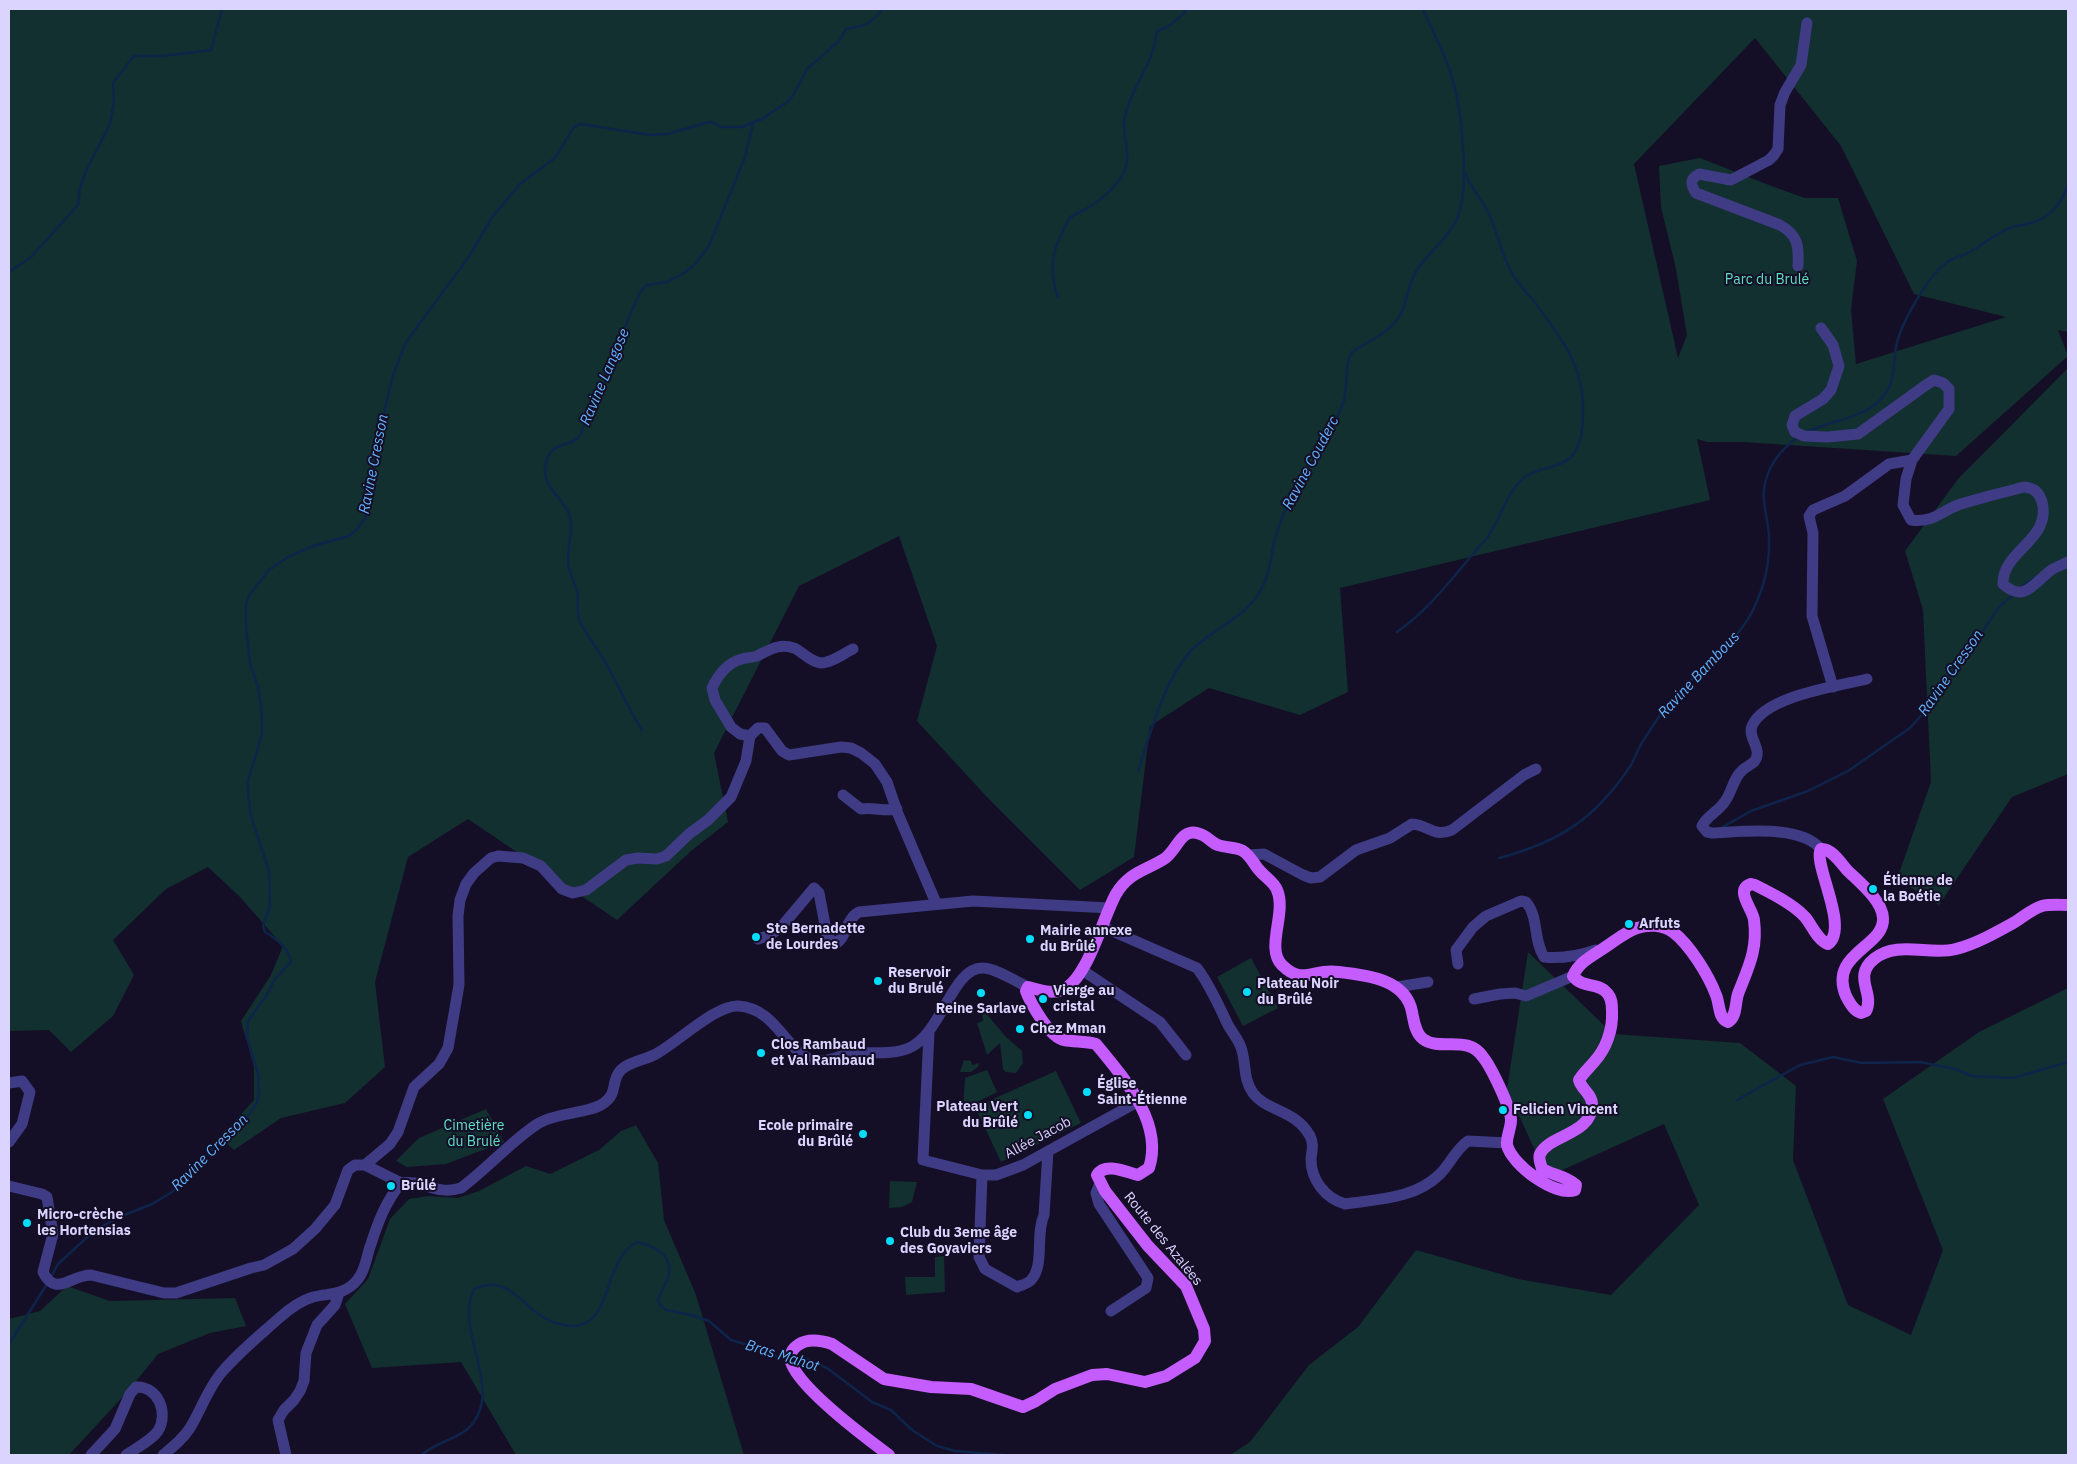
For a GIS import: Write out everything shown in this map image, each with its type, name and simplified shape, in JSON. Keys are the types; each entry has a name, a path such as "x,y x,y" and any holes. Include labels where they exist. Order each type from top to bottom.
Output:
{"main road":[{"path":"1028,987 1042,991 1060,991 1075,981 1103,927 1116,894 1133,874 1165,858 1182,838 1191,832 1200,834 1218,845 1242,850 1275,885 1279,895 1280,920 1275,952 1276,957 1284,967 1296,975 1304,977 1322,971 1334,971 1389,982 1397,987 1411,1006 1415,1027 1419,1035 1430,1042 1463,1044 1478,1051 1487,1063 1511,1117 1507,1143 1525,1170 1541,1182 1569,1192 1575,1190 1576,1186 1571,1181 1554,1176 1542,1169 1539,1159 1540,1154 1556,1141 1578,1128 1588,1116 1591,1108 1591,1099 1581,1086 1580,1080 1609,1039 1612,1016 1611,999 1608,994 1603,989 1578,982 1573,976 1576,969 1586,960 1637,928 1653,925 1673,932 1689,949 1707,976 1717,998 1723,1019 1731,1021 1734,1016 1738,996 1750,966 1754,948 1754,917 1744,896 1746,886 1755,885 1793,908 1805,917 1823,941 1828,944 1832,940 1834,934 1832,900 1818,857 1820,849 1826,849 1836,857 1875,900 1883,918 1883,925 1877,934 1851,960 1842,974 1842,984 1846,996 1852,1007 1860,1013 1866,1012 1869,1005 1864,980 1865,972 1868,965 1882,954 1903,949 1948,951 1957,949 2012,924 2040,907 2068,905"},
{"name":"Route des Azalées","path":"889,1455 839,1416 799,1375 791,1362 790,1355 796,1346 804,1342 822,1341 832,1344 884,1379 931,1387 971,1389 1023,1408 1055,1389 1092,1375 1107,1374 1144,1382 1166,1376 1181,1368 1198,1353 1205,1341 1204,1329 1186,1286 1148,1246 1100,1183 1097,1175 1106,1168 1138,1175 1149,1168 1154,1144 1139,1101 1096,1044 1062,1040 1051,1032 1030,1001 1026,991 1028,987"}],"street":[{"path":"1798,266 1799,249 1790,231 1780,225 1696,192 1691,182 1693,177 1699,174 1731,180 1769,160 1774,155 1778,148 1780,104 1801,65 1807,23"},
{"path":"1821,328 1833,345 1839,366 1832,390 1824,399 1795,416 1792,425 1795,432 1804,436 1820,437 1858,434 1934,380 1943,383 1949,389 1949,409 1912,460 1906,479 1903,505 1911,520 1922,522 1957,506 2024,487 2031,487 2042,498 2043,513 2040,526 2003,576 2003,584 2010,591 2020,593 2030,589 2052,569 2068,562"},
{"path":"1832,688 1812,616 1813,533 1809,516 1812,510 1845,496 1889,464 1912,460"},
{"path":"750,736 735,731 715,700 712,688 718,676 727,666 741,659 756,657 777,646 794,649 820,663 853,649"},
{"path":"1820,849 1815,843 1799,835 1770,832 1712,833 1707,832 1702,826 1706,819 1718,810 1730,796 1739,774 1744,768 1752,764 1757,756 1751,731 1758,717 1774,704 1796,696 1867,678"},
{"path":"365,1165 390,1144 398,1132 414,1087 439,1064 448,1048 460,985 458,916 460,900 466,884 474,873 491,858 498,856 523,858 541,866 562,889 573,893 586,890 626,860 666,856 708,820 731,797 746,761 750,736 756,729 763,727 769,732 782,751 792,756 826,748 840,747 860,752 875,764 883,774 936,903"},
{"path":"1248,855 1264,854 1304,875 1311,878 1320,878 1356,850 1390,838 1406,826 1412,824 1421,825 1443,834 1452,830 1524,775 1536,769"},
{"path":"843,795 861,809 870,807 887,811 897,810"},
{"path":"758,938 770,935 782,926 814,888 818,893 827,935 834,944 839,942 851,918 859,912 936,903 996,901 1110,908"},
{"path":"1458,964 1456,950 1473,927 1486,916 1521,901 1526,902 1533,914 1538,946 1544,957 1551,958 1585,954 1608,946"},
{"path":"1103,927 1149,949 1196,968 1206,982 1240,1045 1244,1070 1253,1093 1265,1103 1290,1115 1305,1129 1312,1142 1311,1160 1314,1174 1321,1190 1334,1201 1345,1204 1410,1194 1440,1175 1468,1141 1507,1143"},
{"path":"9,1186 47,1197 53,1234 43,1272 50,1282 58,1285 82,1275 91,1275 164,1294 176,1293 264,1265 293,1248 315,1229 335,1205 348,1170 355,1165 365,1165 402,1183 415,1183 441,1191 461,1188 540,1122 570,1112 602,1105 612,1094 616,1077 625,1066 645,1059 668,1047 718,1011 735,1006 754,1010 768,1018 807,1058 819,1061 852,1053 894,1052 910,1048 929,1033 962,977 969,972 984,968 1028,987"},
{"path":"1082,970 1160,1022 1186,1055"},
{"path":"1474,999 1515,993 1526,996 1573,976"},
{"path":"1397,987 1428,982"},
{"name":"Allée Jacob","path":"929,1033 923,1160 982,1175 1004,1173 1139,1101"},
{"path":"9,1083 22,1081 30,1092 22,1124 9,1142"},
{"path":"982,1175 979,1257 985,1269 1016,1287 1030,1282 1038,1270 1040,1224 1044,1215 1048,1151"},
{"path":"164,1455 184,1436 211,1387 222,1372 278,1319 292,1307 304,1301 348,1289 364,1271 370,1245 379,1221 390,1198 402,1183"},
{"name":"Route des Azalées","path":"1100,1183 1096,1193 1098,1204 1148,1278 1146,1288 1111,1311"},
{"path":"286,1455 278,1420 300,1391 304,1381 306,1353 317,1325 336,1304 339,1293"},
{"path":"91,1455 115,1429 130,1394 136,1387 151,1389 161,1405 161,1424 151,1438 126,1455"}],"green space":[{"name":"Parc du Brulé","path":"9,9 2068,9 2068,332 2058,330 2068,356 1956,456 1743,442 1707,442 1697,439 1710,500 1340,588 1348,692 1300,715 1209,688 1150,726 1134,857 1080,890 986,796 917,721 937,646 899,536 799,586 714,753 728,822 691,851 617,920 468,819 408,857 375,982 385,1067 345,1103 281,1118 234,1150 220,1137 254,1100 254,1067 241,1021 271,975 283,946 240,897 208,867 166,889 113,940 134,975 113,1016 71,1052 49,1030 9,1031","holes":["1755,38 1841,146 1914,294 2006,317 1856,364 1851,310 1857,261 1838,198 1805,198 1700,158 1659,166 1661,207 1676,269 1687,335 1678,358 1634,164"]},
{"path":"2068,368 2068,774 2012,797 1939,905 1897,879 1931,782 1923,610 1905,551 1958,479"},
{"path":"1528,952 1613,1034 1740,1043 1796,1086 1793,1160 1848,1305 1911,1335 1943,1250 1883,1099 1979,1032 2068,988 2068,1455 1230,1455 1250,1442 1309,1365 1358,1327 1416,1250 1518,1279 1611,1295 1699,1205 1664,1124 1547,1177 1507,1089"},
{"name":"Plateau Noir du Brûlé","path":"1251,958 1278,1008 1243,1026 1217,977"},
{"path":"985,1012 1006,1037 1022,1051 1023,1063 1016,1073 1006,1072 1003,1069 1000,1043 987,1055 977,1023 983,1021 982,1015"},
{"path":"964,1060 971,1061 972,1065 979,1063 978,1067 971,1072 960,1072"},
{"path":"987,1070 997,1092 963,1109 965,1078"},
{"name":"Plateau Vert du Brûlé","path":"1056,1071 1081,1123 1001,1162 975,1107"},
{"name":"Cimetière du Brulé","path":"486,1109 504,1142 446,1164 407,1167 396,1161 419,1138"},
{"path":"636,1125 658,1163 664,1220 696,1295 744,1455 516,1455 461,1362 372,1368 345,1304 368,1279 390,1219 409,1199 428,1196 458,1198 479,1191 526,1166 550,1174 599,1150 621,1131"},
{"path":"890,1181 917,1182 912,1202 902,1207 889,1208"},
{"path":"944,1256 945,1292 906,1295 905,1277 935,1277 935,1257"},
{"path":"67,1286 110,1301 235,1298 246,1326 210,1333 158,1354 129,1390 69,1455 9,1455 9,1319 40,1311"}],"waterway":[{"path":"9,272 31,257 78,205 80,188 86,171 110,124 114,102 113,83 134,56 163,56 211,50 222,9"},
{"name":"Ravine Cresson","path":"51,1277 58,1264 94,1231 117,1218 152,1204 172,1192 209,1152 247,1118 257,1102 259,1093 258,1073 247,1037 248,1021 266,996 275,979 291,962 285,948 265,932 263,926 270,906 269,871 251,816 248,792 248,781 262,734 262,717 259,690 250,663 246,628 246,604 250,594 269,570 288,557 313,546 349,536 365,518 369,505 381,425 393,375 406,342 468,258 493,216 520,184 555,158 574,127 580,124 650,135 668,134 712,122 721,127 742,127 762,119 787,102 794,94 807,69 839,41 846,29 867,24 883,9"},
{"path":"1058,297 1052,272 1054,255 1059,239 1070,218 1103,198 1124,172 1127,158 1124,123 1130,99 1150,58 1157,31 1174,23 1187,9"},
{"name":"Ravine Couderc","path":"1138,771 1160,705 1175,673 1184,659 1203,640 1250,605 1263,586 1269,570 1275,538 1287,506 1324,443 1343,403 1349,358 1352,352 1381,335 1393,324 1403,309 1410,284 1417,270 1449,232 1457,219 1461,204 1464,165 1457,101 1449,68 1423,9"},
{"name":"Ravine Langose","path":"642,730 607,666 580,622 577,592 570,573 568,560 571,520 566,508 550,487 545,475 545,468 547,458 551,452 561,445 572,442 581,434 588,415 603,386 625,326 641,291 647,285 667,282 684,273 694,265 709,246 745,157 753,123"},
{"path":"1397,632 1433,600 1487,538 1512,491 1518,484 1530,474 1566,461 1576,450 1582,432 1583,397 1577,369 1548,320 1513,275 1505,260 1488,212 1465,173"},
{"name":"Ravine Bambous","path":"1807,432 1861,413 1877,403 1888,390 1891,383 1896,347 1903,327 1915,302 1931,279 1948,261 1970,252 2006,229 2031,223 2045,217 2059,204 2068,184"},
{"name":"Ravine Bambous","path":"1499,858 1521,852 1558,836 1575,825 1604,800 1631,765 1643,741 1674,697 1717,657 1741,629 1758,600 1767,565 1769,532 1764,489 1768,473 1775,459 1798,437"},
{"name":"Ravine Cresson","path":"2020,588 2034,578"},
{"name":"Ravine Cresson","path":"1721,828 1751,811 1808,791 1848,771 1910,728 1935,700 1963,654 1976,641 1999,607 2013,595"},
{"path":"1737,1100 1800,1065 1833,1057 1862,1063 1920,1062 1955,1069 1972,1076 2013,1078 2068,1062"},
{"name":"Bras Mahot","path":"422,1455 434,1446 468,1429 481,1408 483,1392 481,1375 469,1322 469,1305 474,1289 486,1285 497,1285 515,1294 550,1321 569,1326 578,1326 591,1320 598,1311 619,1261 626,1250 637,1242 655,1248 667,1261 669,1273 658,1299 660,1305 666,1310 709,1321 731,1340 766,1354 785,1359"},
{"name":"Ravine Cresson","path":"9,1344 47,1284"},
{"name":"Bras Mahot","path":"793,1359 807,1359 827,1368 872,1402 891,1410 912,1430 937,1446 955,1451 1004,1455"}],"place":[{"name":"Étienne de la Boétie","path":"1873,889"},
{"name":"Arfuts","path":"1629,924"},
{"name":"Ste Bernadette de Lourdes","path":"756,937"},
{"name":"Mairie annexe du Brûlé","path":"1030,939"},
{"name":"Reservoir du Brulé","path":"878,981"},
{"name":"Plateau Noir du Brûlé","path":"1247,992"},
{"name":"Reine Sarlave","path":"981,993"},
{"name":"Vierge au cristal","path":"1043,999"},
{"name":"Chez Mman","path":"1020,1029"},
{"name":"Clos Rambaud et Val Rambaud","path":"761,1053"},
{"name":"Église Saint-Étienne","path":"1087,1092"},
{"name":"Felicien Vincent","path":"1503,1110"},
{"name":"Plateau Vert du Brûlé","path":"1028,1115"},
{"name":"Ecole primaire du Brûlé","path":"863,1134"},
{"name":"Brûlé","path":"391,1186"},
{"name":"Micro-crèche les Hortensias","path":"27,1223"},
{"name":"Club du 3eme âge des Goyaviers","path":"890,1241"}]}
